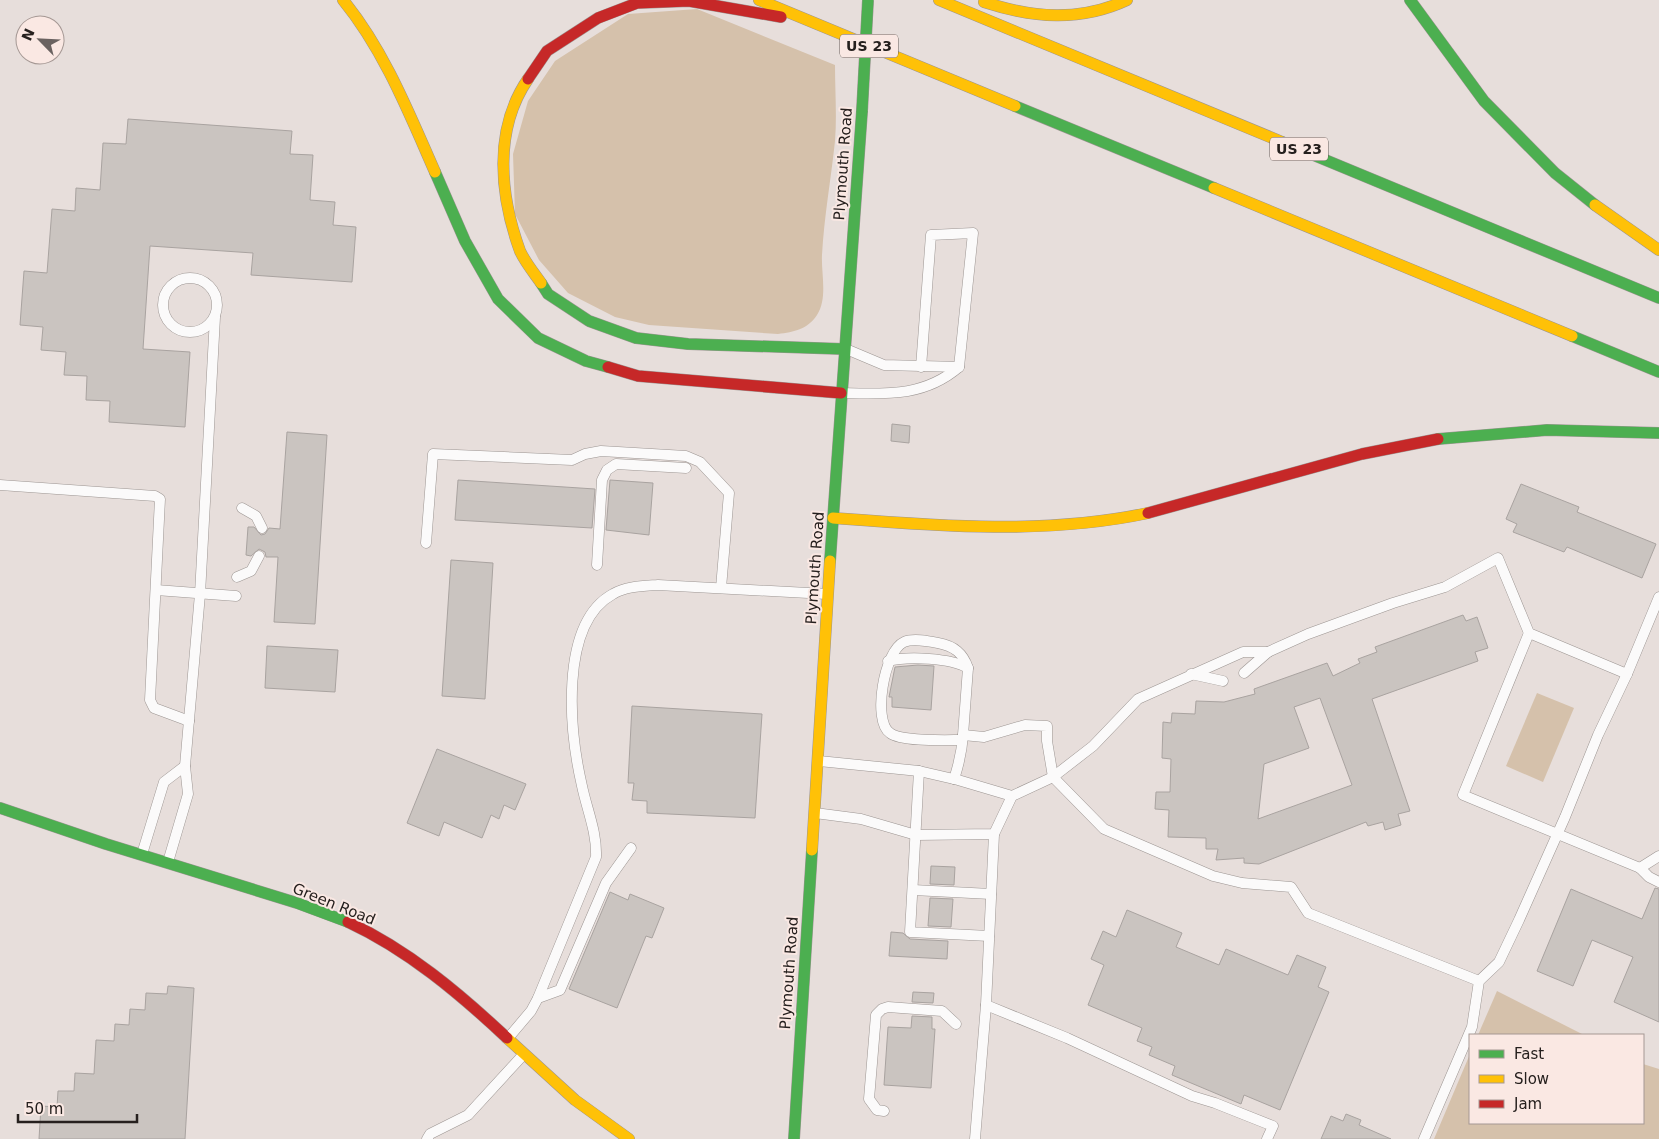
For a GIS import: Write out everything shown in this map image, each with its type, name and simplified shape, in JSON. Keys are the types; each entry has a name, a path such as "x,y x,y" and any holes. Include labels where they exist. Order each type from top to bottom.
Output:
{"main road":[{"path":"343,0 358,18 402,97 465,241 498,299 538,338 586,361 638,376 842,393"},
{"name":"US 23","path":"759,0 1659,372"},
{"name":"Plymouth Road","path":"794,1139 868,0"},
{"name":"US 23","path":"939,0 1659,298"},
{"path":"979,0 1009,11 1068,17 1115,7 1127,0"},
{"path":"1410,0 1484,100 1555,173 1616,221 1659,250"},
{"path":"807,20 733,10 689,1 637,3 598,18 547,51 519,92 502,148 505,199 521,253 548,294 590,322 636,338 688,344 844,349"},
{"path":"833,518 996,526 1092,523 1200,502 1363,454 1449,437 1534,429 1659,433"},
{"name":"Green Road","path":"0,808 142,856 334,916 378,938 412,959 452,988 569,1094 629,1139"}],"lane":[{"path":"842,393 893,395 943,381 959,368 973,233 931,235 921,367"},
{"path":"168,863 188,794 185,766 200,594 217,299 207,283 199,278 182,279 174,283 164,297 163,306 169,322 183,331 202,330 215,317"},
{"path":"844,349 884,365 959,368"},
{"path":"426,543 433,454 572,460 585,454 601,451 686,456 700,462 729,493 721,588"},
{"path":"597,565 602,485 608,470 616,464 686,468"},
{"path":"0,485 155,496 160,499 150,700 154,708 189,721"},
{"path":"242,508 256,516 262,528"},
{"path":"237,578 251,571 258,556"},
{"path":"1244,673 1268,652 1376,609 1445,587 1498,558 1529,633 1463,795 1640,868 1649,877 1659,882"},
{"path":"509,1038 531,1011 538,998 596,857 594,832 582,786 573,732 573,685 579,636 583,626 598,606 614,593 637,586 658,585 828,594"},
{"path":"156,590 236,596"},
{"path":"1424,1139 1472,1027 1479,981 1499,962 1558,834 1598,735 1627,674 1659,596"},
{"path":"1529,633 1627,674"},
{"path":"954,779 963,738 968,668 965,659 959,651 948,645 910,640 902,642 888,661 882,710 882,721 891,734 908,738 963,738 984,737 1025,725 1047,726 1047,741 1053,776 1104,829 1213,876 1242,883 1291,887 1308,913 1479,981"},
{"path":"975,1139 986,1006 994,834 1012,796 1053,776 1093,746 1138,699 1242,652 1268,652"},
{"path":"888,661 900,658 958,662 968,668"},
{"path":"1191,674 1223,681"},
{"path":"818,761 919,771 1012,796"},
{"path":"142,856 164,782 185,766"},
{"path":"919,771 910,932 989,936"},
{"path":"814,813 861,819 916,835 994,834"},
{"path":"538,998 560,990 606,883 631,848"},
{"path":"1640,868 1659,856"},
{"path":"913,890 991,894"},
{"path":"986,1006 1075,1041 1192,1096 1273,1126 1267,1139"},
{"path":"884,1111 877,1110 869,1098 876,1015 882,1008 888,1007 942,1011 956,1024"},
{"path":"427,1139 430,1134 468,1115 525,1053"}],"shaded area":[{"path":"697,9 835,65 836,132 823,241 822,301 813,320 805,327 795,331 778,334 649,325 615,317 568,293 539,260 515,214 513,154 528,101 555,61 628,14"},
{"path":"1537,693 1574,708 1543,782 1506,766"},
{"path":"1497,991 1582,1034 1478,1034"},
{"path":"1469,1056 1469,1124 1644,1124 1644,1064 1659,1069 1659,1139 1434,1139"}],"building":[{"path":"128,119 292,131 290,154 313,155 310,200 335,202 333,225 356,227 352,282 251,275 253,253 150,246 143,349 190,352 185,427 109,422 110,401 86,400 87,376 64,375 66,352 41,350 43,327 20,325 24,271 47,273 52,209 75,211 76,188 100,190 103,143 126,144"},
{"path":"892,424 910,426 909,443 891,441"},
{"path":"287,432 327,435 315,624 274,622 278,557 266,557 265,552 259,549 251,556 246,555 248,527 254,527 261,535 265,534 269,528 280,529"},
{"path":"458,480 595,489 592,528 455,520"},
{"path":"610,480 653,483 649,535 606,530"},
{"path":"1521,484 1579,507 1577,512 1656,544 1642,578 1567,547 1564,552 1513,532 1517,524 1506,519"},
{"path":"451,560 493,563 485,699 442,696"},
{"path":"1463,615 1466,621 1477,617 1488,648 1475,652 1478,661 1372,699 1410,811 1398,814 1401,825 1385,830 1383,822 1368,826 1366,822 1259,864 1244,863 1244,858 1216,860 1218,849 1206,849 1206,838 1168,837 1169,810 1155,809 1156,792 1170,792 1171,759 1162,758 1163,722 1171,723 1172,713 1195,714 1196,701 1224,702 1255,694 1254,689 1327,663 1333,676 1360,663 1358,659 1377,652 1375,647","holes":["1320,698 1352,785 1258,819 1264,764 1309,748 1294,707"]},
{"path":"267,646 338,650 335,692 265,688"},
{"path":"934,666 931,710 892,707 892,697 889,697 895,667"},
{"path":"632,706 762,714 755,818 647,813 647,801 632,800 634,783 628,783"},
{"path":"437,749 526,784 515,810 504,805 499,819 491,815 482,838 444,822 439,836 407,823"},
{"path":"931,866 955,867 954,885 930,884"},
{"path":"1655,888 1659,889 1659,1022 1614,1002 1633,957 1592,940 1573,986 1537,971 1571,889 1642,919"},
{"path":"610,892 628,900 630,894 664,908 652,938 646,936 617,1008 569,989"},
{"path":"930,898 953,899 951,927 928,926"},
{"path":"1127,910 1182,933 1176,947 1219,965 1226,949 1288,975 1297,955 1326,967 1318,987 1329,992 1280,1110 1244,1095 1241,1104 1172,1075 1175,1066 1149,1055 1152,1047 1137,1041 1142,1028 1088,1005 1104,965 1091,959 1103,931 1116,937"},
{"path":"891,932 903,933 910,939 948,941 947,959 889,956"},
{"path":"168,986 194,988 185,1139 39,1139 41,1106 57,1107 58,1091 74,1091 75,1073 94,1074 96,1040 114,1041 115,1024 129,1025 130,1009 145,1010 146,993 167,994"},
{"path":"913,992 934,993 933,1003 912,1002"},
{"path":"912,1016 932,1017 932,1029 935,1029 931,1088 884,1085 888,1027 911,1028"},
{"path":"1346,1114 1361,1120 1359,1125 1391,1139 1321,1139 1331,1116 1343,1121"}],"traffic: fast":[{"path":"862,111 868,0"},
{"path":"1410,0 1484,101 1555,173 1595,205"},
{"path":"1015,106 1214,188"},
{"path":"830,561 862,111"},
{"path":"1282,142 1659,298"},
{"path":"435,172 465,241 498,299 538,338 586,361 608,367"},
{"path":"541,283 548,294 589,321 636,338 688,344 844,349"},
{"path":"1572,336 1659,372"},
{"path":"1438,439 1547,430 1659,433"},
{"path":"0,808 106,844 297,903 348,922"},
{"path":"794,1139 812,850"}],"traffic: slow":[{"path":"343,0 358,19 395,83 435,172"},
{"path":"759,0 1015,106"},
{"path":"939,0 1282,142"},
{"path":"984,2 1020,12 1074,15 1092,12 1127,0"},
{"path":"528,79 517,99 509,120 503,164 508,208 513,230 520,251 541,283"},
{"path":"1214,188 1572,336"},
{"path":"1595,205 1659,250"},
{"path":"833,518 991,527 1070,524 1148,513"},
{"path":"812,850 830,561"},
{"path":"507,1038 575,1100 629,1139"}],"traffic: jam":[{"path":"528,79 547,51 598,18 637,3 689,1 781,17"},
{"path":"608,367 638,376 841,393"},
{"path":"1148,513 1362,454 1438,439"},
{"path":"348,922 412,959 451,989 507,1038"}]}
